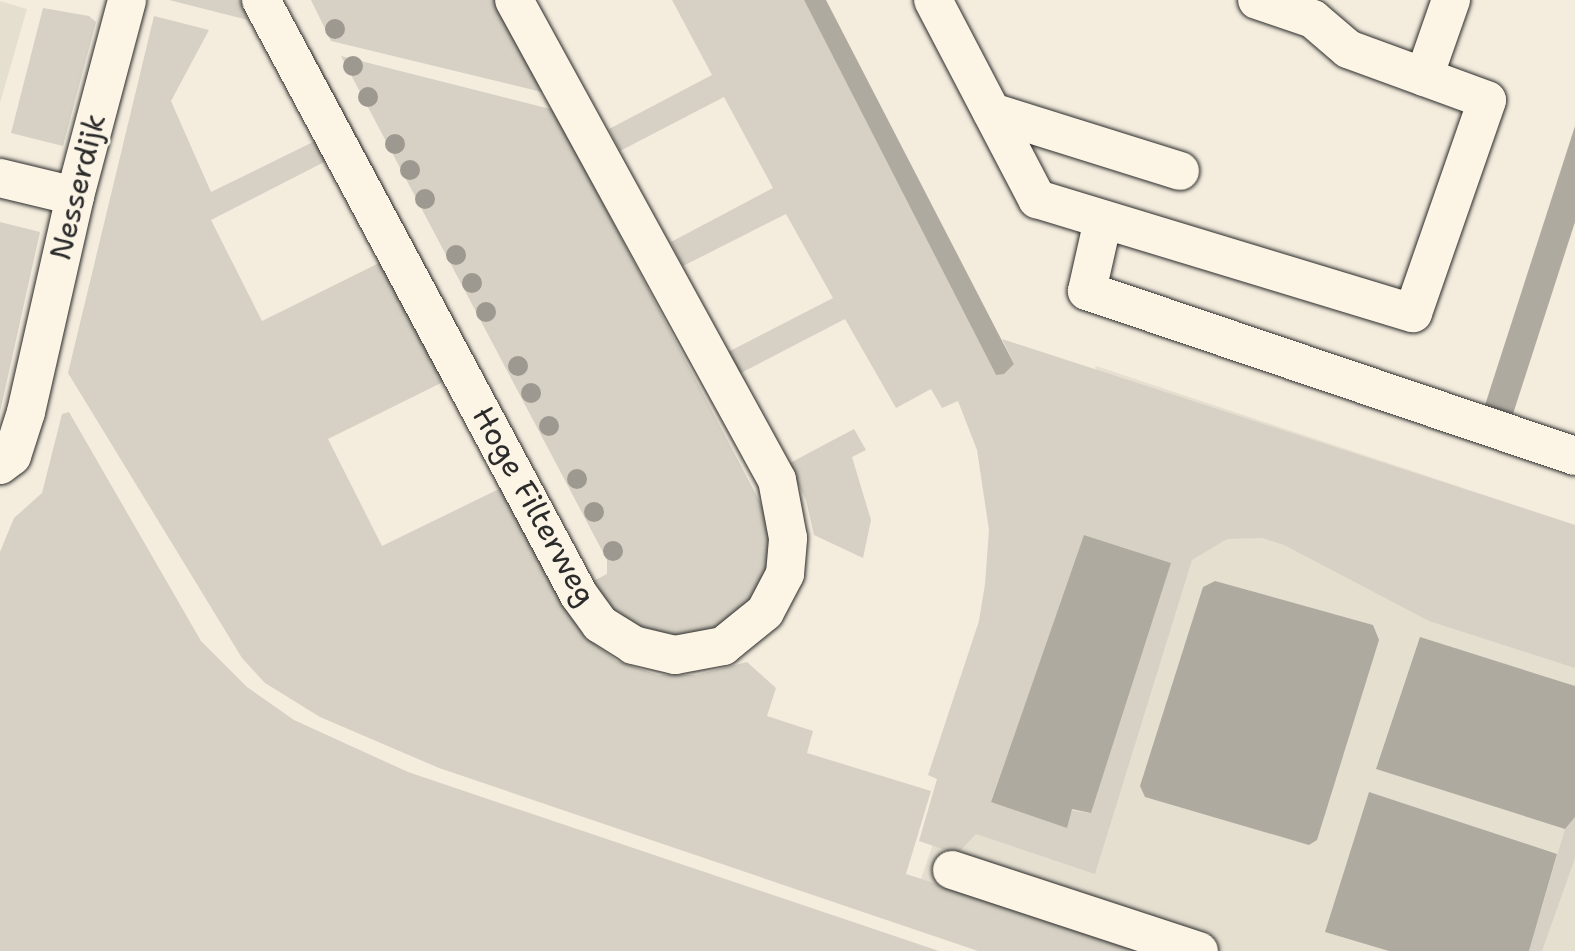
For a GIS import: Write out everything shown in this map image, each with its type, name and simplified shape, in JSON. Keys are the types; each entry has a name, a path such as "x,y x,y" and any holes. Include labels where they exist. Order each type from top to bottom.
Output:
{"street":[{"name":"Nesserdijk","path":"0,465 12,456 75,196 127,0"},
{"name":"Hoge Filterweg","path":"261,0 579,595 600,624 633,645 675,655 723,646 765,612 785,574 788,538 777,480 514,0"},
{"path":"933,0 1037,199 1413,313 1487,100 1348,49 1316,9 1257,0"},
{"path":"1424,77 1451,0"},
{"path":"992,112 1180,171"},
{"path":"0,178 75,196"},
{"path":"1103,220 1087,291 1575,456"},
{"name":"Nesserdijk","path":"0,428 31,375"},
{"path":"952,870 1199,951"}],"shaded area":[{"path":"169,0 240,0 248,20"},
{"path":"311,0 496,0 546,93 331,41"},
{"path":"672,0 804,0 996,375 1014,364 1002,339 1575,525 1575,668 1429,621 1284,545 1262,538 1227,539 1192,560 1095,874 976,834 957,854 919,841 937,779 928,775 979,621 985,584 989,530 977,450 958,401 942,408 931,389 896,408 845,319 739,374 728,352 833,298 786,214 683,266 671,242 773,188 724,97 620,151 609,129 712,75","holes":["1085,535 1171,563 1091,813 991,801"]},
{"path":"804,0 826,0 1014,364 1004,374 996,375"},
{"path":"0,1 27,9 0,103"},
{"path":"43,8 89,16 96,22 63,146 11,133"},
{"path":"154,16 209,30 171,101 211,192 319,139 330,159 211,220 262,321 383,261 447,380 328,439 382,546 503,487 565,608 585,637 617,661 658,675 696,675 747,662 776,688 767,716 813,731 807,753 931,791 906,874 1146,951 978,951 439,768 320,717 265,683 242,658 68,373"},
{"path":"298,46 311,49 593,581 607,574 607,560 341,56 554,110 773,527 768,582 732,626 657,643 609,619"},
{"path":"1575,126 1575,222 1513,414 1485,405"},
{"path":"0,222 40,232 0,412"},
{"path":"1096,366 1575,525 1575,951 1128,951 921,879"},
{"path":"69,412 201,641 247,687 294,720 408,772 939,951 0,951 0,552 14,518 42,493 62,414"},
{"path":"854,429 866,450 852,457 871,520 863,558 814,535 806,500 788,464"},
{"path":"1084,535 1171,563 1091,813 1072,809 1067,828 991,802"},
{"path":"1215,581 1373,625 1379,640 1317,840 1309,845 1145,797 1140,786 1203,587"},
{"path":"1420,637 1575,686 1575,817 1565,829 1376,769"},
{"path":"1369,792 1557,854 1529,951 1389,951 1325,932"},
{"path":"1575,817 1575,858 1542,951 1529,951 1565,829"}]}
